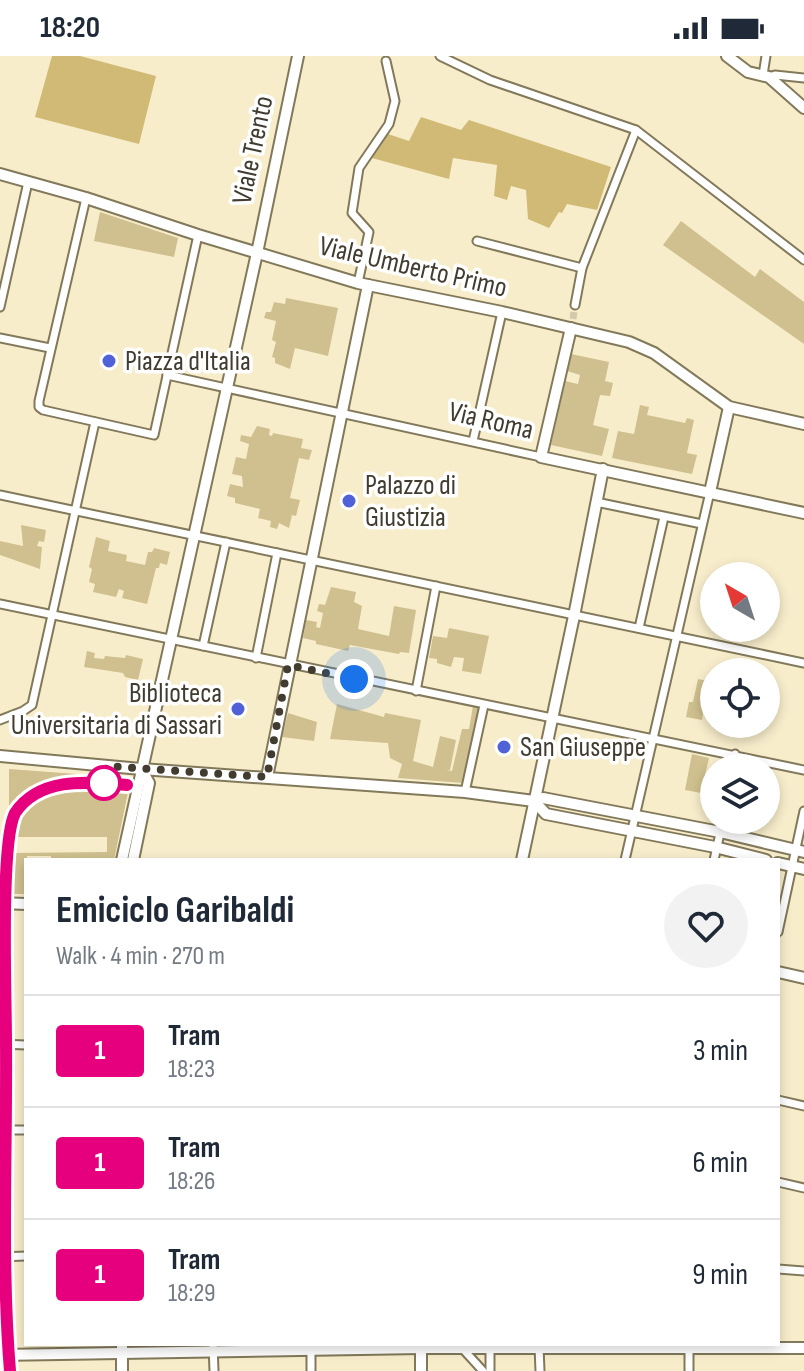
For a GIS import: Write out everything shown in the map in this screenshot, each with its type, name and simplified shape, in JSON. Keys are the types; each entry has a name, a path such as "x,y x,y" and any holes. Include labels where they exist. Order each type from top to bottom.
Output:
{"main road":[{"name":"Viale Trento","path":"122,858 298,56"},
{"path":"727,56 741,68 766,76 804,108"},
{"name":"Viale Umberto Primo","path":"0,174 363,284 572,324 654,353 729,407 804,424"},
{"path":"267,777 342,414 363,284"},
{"path":"541,457 572,324"},
{"path":"710,492 729,407"},
{"name":"Via Roma","path":"541,457 804,513"},
{"path":"522,858 603,469"},
{"path":"0,756 465,792 534,801 543,798 700,828"},
{"path":"133,858 149,783 141,769"},
{"path":"534,801 543,813 758,858"},
{"path":"728,834 800,851"},
{"path":"780,863 804,869"},
{"path":"0,903 24,904"},
{"path":"0,947 4,1371"},
{"path":"780,972 804,978"},
{"path":"421,1346 421,1371"},
{"path":"2,1355 122,1348 650,1346"},
{"path":"727,1346 804,1348"},
{"path":"122,1348 122,1371"}],"street":[{"path":"440,56 490,80 636,130 804,260"},
{"path":"766,56 766,76 803,78"},
{"path":"363,284 369,232 352,213 359,168 389,124 395,101 386,61"},
{"path":"575,305 582,268 636,130"},
{"path":"0,307 28,182"},
{"path":"86,198 50,348 39,407 43,410 154,435 198,235"},
{"path":"477,241 582,268"},
{"path":"473,441 502,312"},
{"path":"0,338 50,348"},
{"name":"Via Roma","path":"167,375 541,457"},
{"path":"0,720 32,705 95,422"},
{"path":"626,858 710,492"},
{"path":"0,495 804,663"},
{"path":"596,502 702,524"},
{"path":"639,628 664,517"},
{"path":"203,646 226,542"},
{"path":"256,658 277,553"},
{"path":"416,691 436,586"},
{"path":"0,604 552,720 735,754"},
{"path":"465,792 484,705"},
{"path":"780,764 804,770"},
{"path":"780,923 792,866 800,851 804,811"},
{"path":"714,858 720,834"},
{"path":"1,1044 24,1045"},
{"path":"780,1100 804,1106"},
{"path":"0,1130 24,1130"},
{"path":"780,1182 804,1188"},
{"path":"1,1256 24,1256"},
{"path":"780,1269 804,1271"},
{"path":"460,1346 483,1371"},
{"path":"539,1346 540,1371"},
{"path":"689,1346 689,1371"},
{"path":"311,1347 311,1371"},
{"path":"213,1348 214,1371"},
{"path":"490,1349 490,1371"}],"shaded area":[{"path":"52,56 80,56 156,76 139,144 35,117"},
{"path":"421,117 461,130 469,120 611,167 597,210 567,204 549,228 528,219 526,190 511,186 507,200 494,196 497,165 453,158 449,179 372,158 388,134 409,141"},
{"path":"100,212 178,238 174,257 94,241"},
{"path":"681,221 755,277 760,269 804,302 804,344 663,245"},
{"path":"286,298 338,308 328,356 295,348 290,369 275,363 272,357 276,342 272,340 276,321 264,318 266,312 271,312 274,302 285,304"},
{"path":"571,354 609,362 605,381 613,383 610,396 600,395 593,425 609,429 602,456 551,445 565,381 578,384 580,375 567,371"},
{"path":"640,405 649,407 647,415 685,423 687,418 694,420 687,453 697,455 692,474 612,458 618,431 634,434"},
{"path":"257,426 270,429 269,435 272,436 273,433 303,439 301,448 312,450 309,460 299,458 290,498 300,500 289,528 279,523 277,529 270,527 271,521 258,518 260,509 235,503 235,498 227,496 230,484 243,487 242,476 232,474 236,457 246,459 249,444 240,441 241,435 251,437"},
{"path":"21,525 46,530 44,542 39,541 37,546 42,547 40,569 0,555 0,541 23,546"},
{"path":"96,537 110,541 108,551 127,555 126,561 145,565 148,552 154,548 170,552 167,565 160,563 156,568 147,604 122,598 124,591 119,589 116,597 93,592 95,584 89,582 92,569 89,567"},
{"path":"331,587 356,592 354,602 362,606 358,629 389,636 394,606 416,610 409,653 350,645 348,651 303,638 306,620 317,622 316,627 320,628 323,613 317,611 319,604 325,605"},
{"path":"449,628 489,636 481,674 462,671 464,658 454,657 451,667 429,658 433,636 447,638"},
{"path":"87,651 95,653 94,658 125,658 126,655 143,659 138,680 125,677 123,673 84,667"},
{"path":"700,679 700,720 686,717 689,702 693,702"},
{"path":"337,704 384,717 385,713 421,720 413,761 433,767 440,736 456,740 450,770 447,770 452,771 462,729 469,729 473,706 479,707 463,783 398,778 402,764 390,758 388,743 330,739"},
{"path":"288,713 317,722 314,741 282,737"},
{"path":"692,754 700,756 700,793 685,790"},
{"path":"9,769 131,778 114,858 27,856 24,858 24,894 11,894 12,853 107,852 107,837 12,837 17,821 9,816"}],"tunnel":[{"path":"573,319 575,305"}],"tram line":[{"name":"1","path":"10,1371 5,1130 4,903 7,830 22,804 59,785 78,781 127,785"},
{"path":"10,1371 5,1248 5,922 10,829 15,813 25,801 52,787 82,783 127,785"}],"place":[{"name":"Piazza d'Italia","path":"109,361"},
{"name":"Palazzo di Giustizia","path":"349,501"},
{"name":"Biblioteca Universitaria di Sassari","path":"238,709"},
{"name":"San Giuseppe","path":"504,747"}],"route":[{"path":"104,783 106,766 267,777 288,665 354,679"}]}
